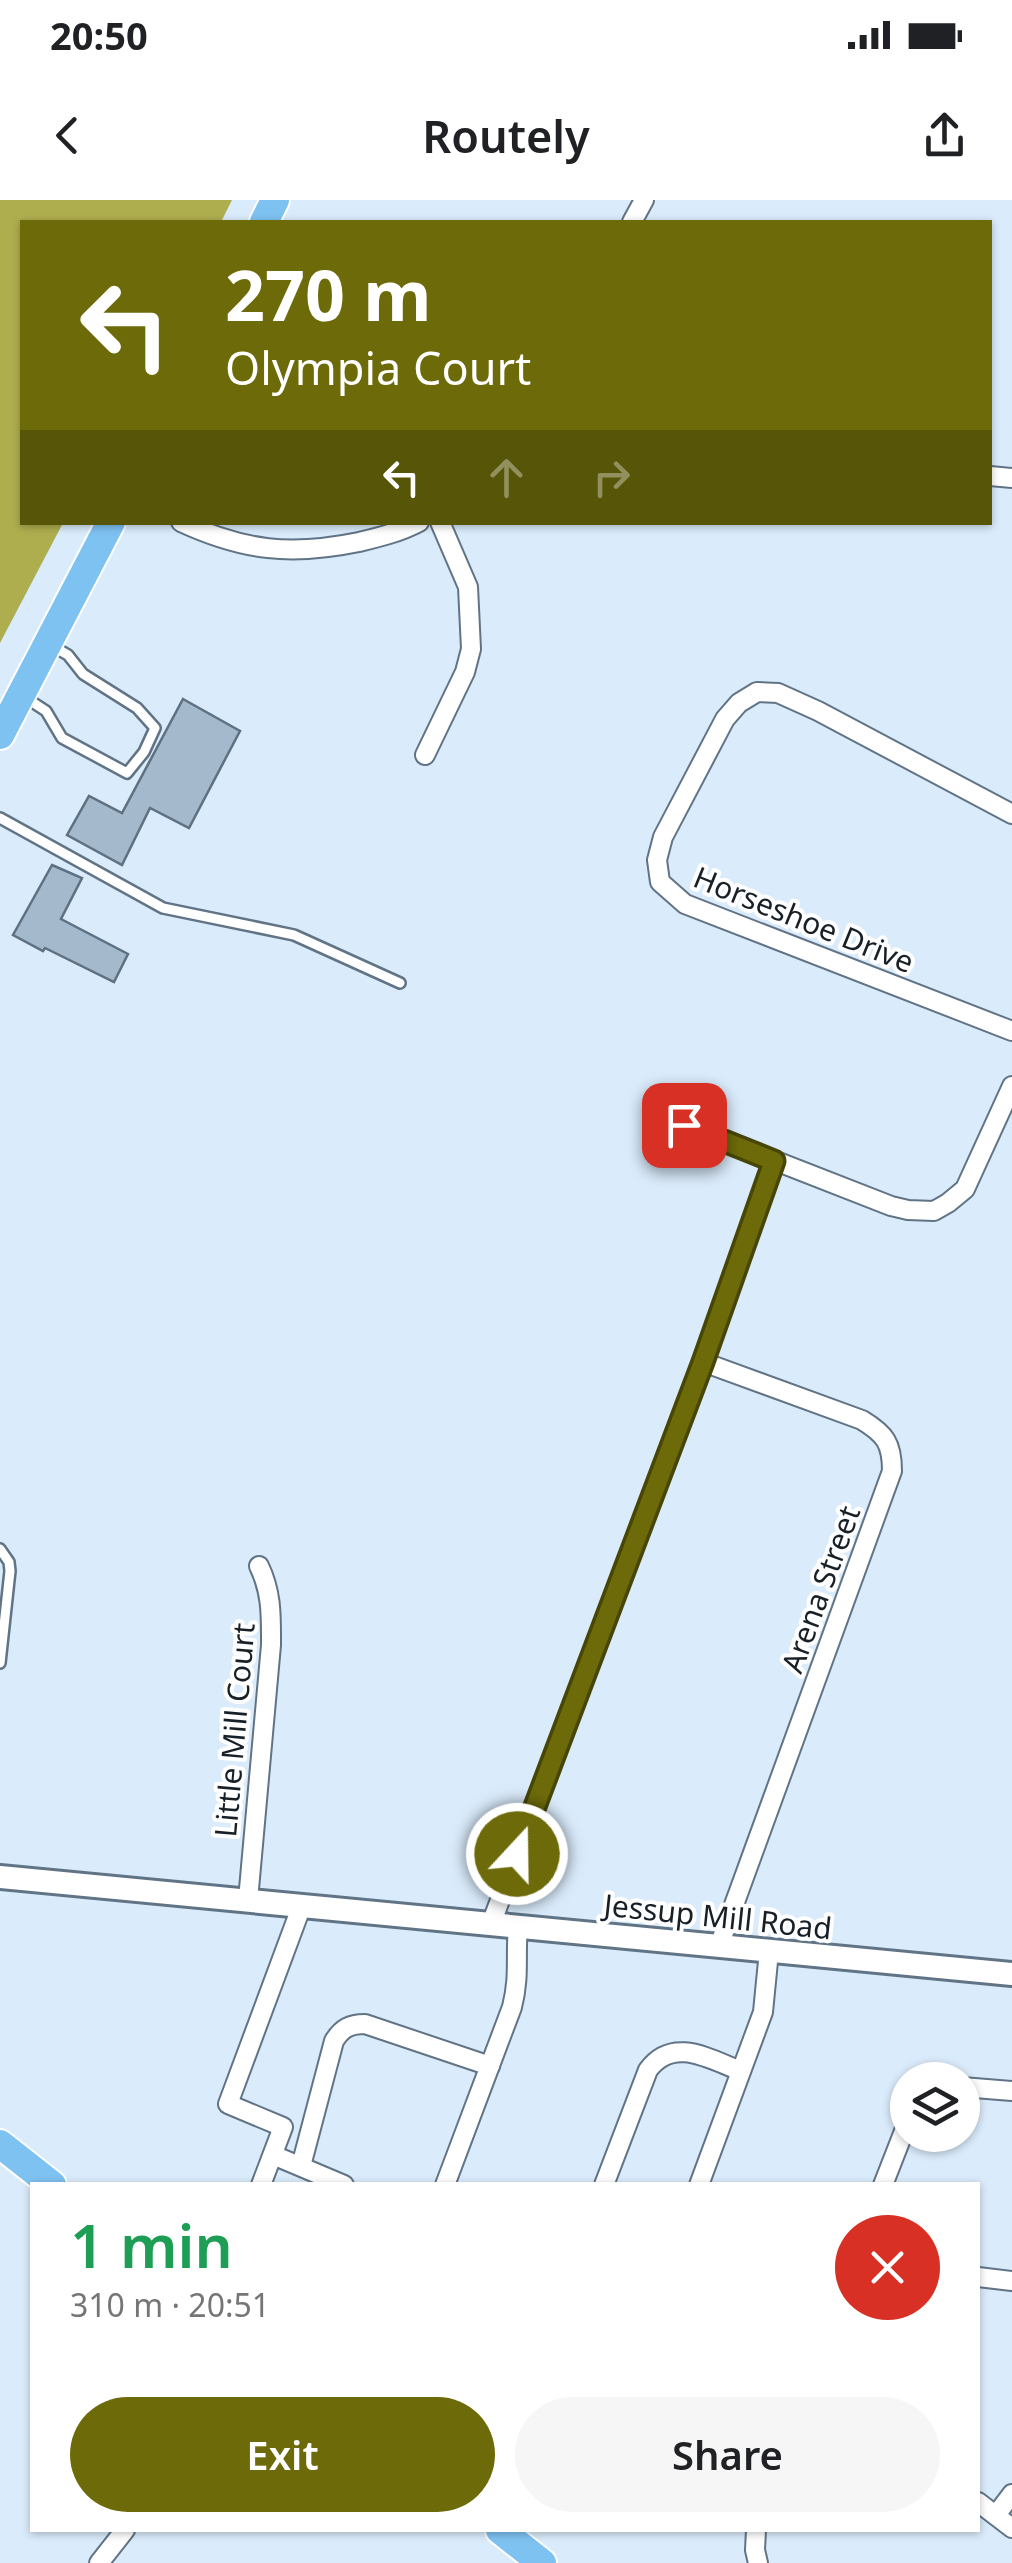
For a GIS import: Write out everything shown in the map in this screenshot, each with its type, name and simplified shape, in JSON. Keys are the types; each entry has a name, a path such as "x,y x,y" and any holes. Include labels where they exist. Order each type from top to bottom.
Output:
{"main road":[{"path":"0,735 109,525"},
{"path":"0,2144 48,2182"},
{"path":"503,2532 542,2563"}],"street":[{"path":"188,525 221,540 283,551 341,546 388,536 412,525"},
{"path":"425,754 465,672 471,649 468,587 441,525"},
{"name":"Horseshoe Drive","path":"1012,814 818,711 778,693 757,692 739,702 726,719 663,837 657,860 660,882 685,904 1012,1031"},
{"path":"654,1112 891,1206 934,1211 965,1189 1012,1086"},
{"path":"490,1924 703,1362 774,1161"},
{"name":"Arena Street","path":"703,1362 862,1420 880,1430 892,1451 892,1470 719,1946"},
{"name":"Little Mill Court","path":"248,1900 270,1644 271,1604 259,1566"},
{"name":"Jessup Mill Road","path":"0,1877 1012,1974"},
{"path":"302,1905 228,2104 309,2134"},
{"path":"446,2182 517,1988 518,1927"},
{"path":"699,2182 764,2012 769,1951"},
{"path":"301,2166 334,2041 346,2027 365,2024 490,2066"},
{"path":"605,2182 654,2061 666,2053 681,2052 740,2071"},
{"path":"980,2088 1012,2091"},
{"path":"262,2182 283,2126"},
{"path":"884,2182 896,2152"},
{"path":"273,2155 337,2182"},
{"path":"980,2278 1012,2280"},
{"path":"996,2515 1012,2494"},
{"path":"980,2503 1012,2528"},
{"path":"99,2563 123,2532"},
{"path":"756,2532 758,2563"}],"lane":[{"path":"20,695 46,711 62,738 128,772 144,752 155,728 137,708 83,674 68,655 47,642"},
{"path":"0,818 163,908 294,935 400,984"},
{"path":"0,1549 10,1571 0,1663"}],"shaded area":[{"path":"0,200 232,200 222,220 20,220 20,525 62,525 0,643"}],"building":[{"path":"183,699 240,731 189,828 150,808 122,865 67,835 89,796 122,813"},
{"path":"52,865 82,878 61,919 128,954 114,982 13,935"}],"route":[{"path":"517,1854 703,1362 774,1161 684,1125"}]}
